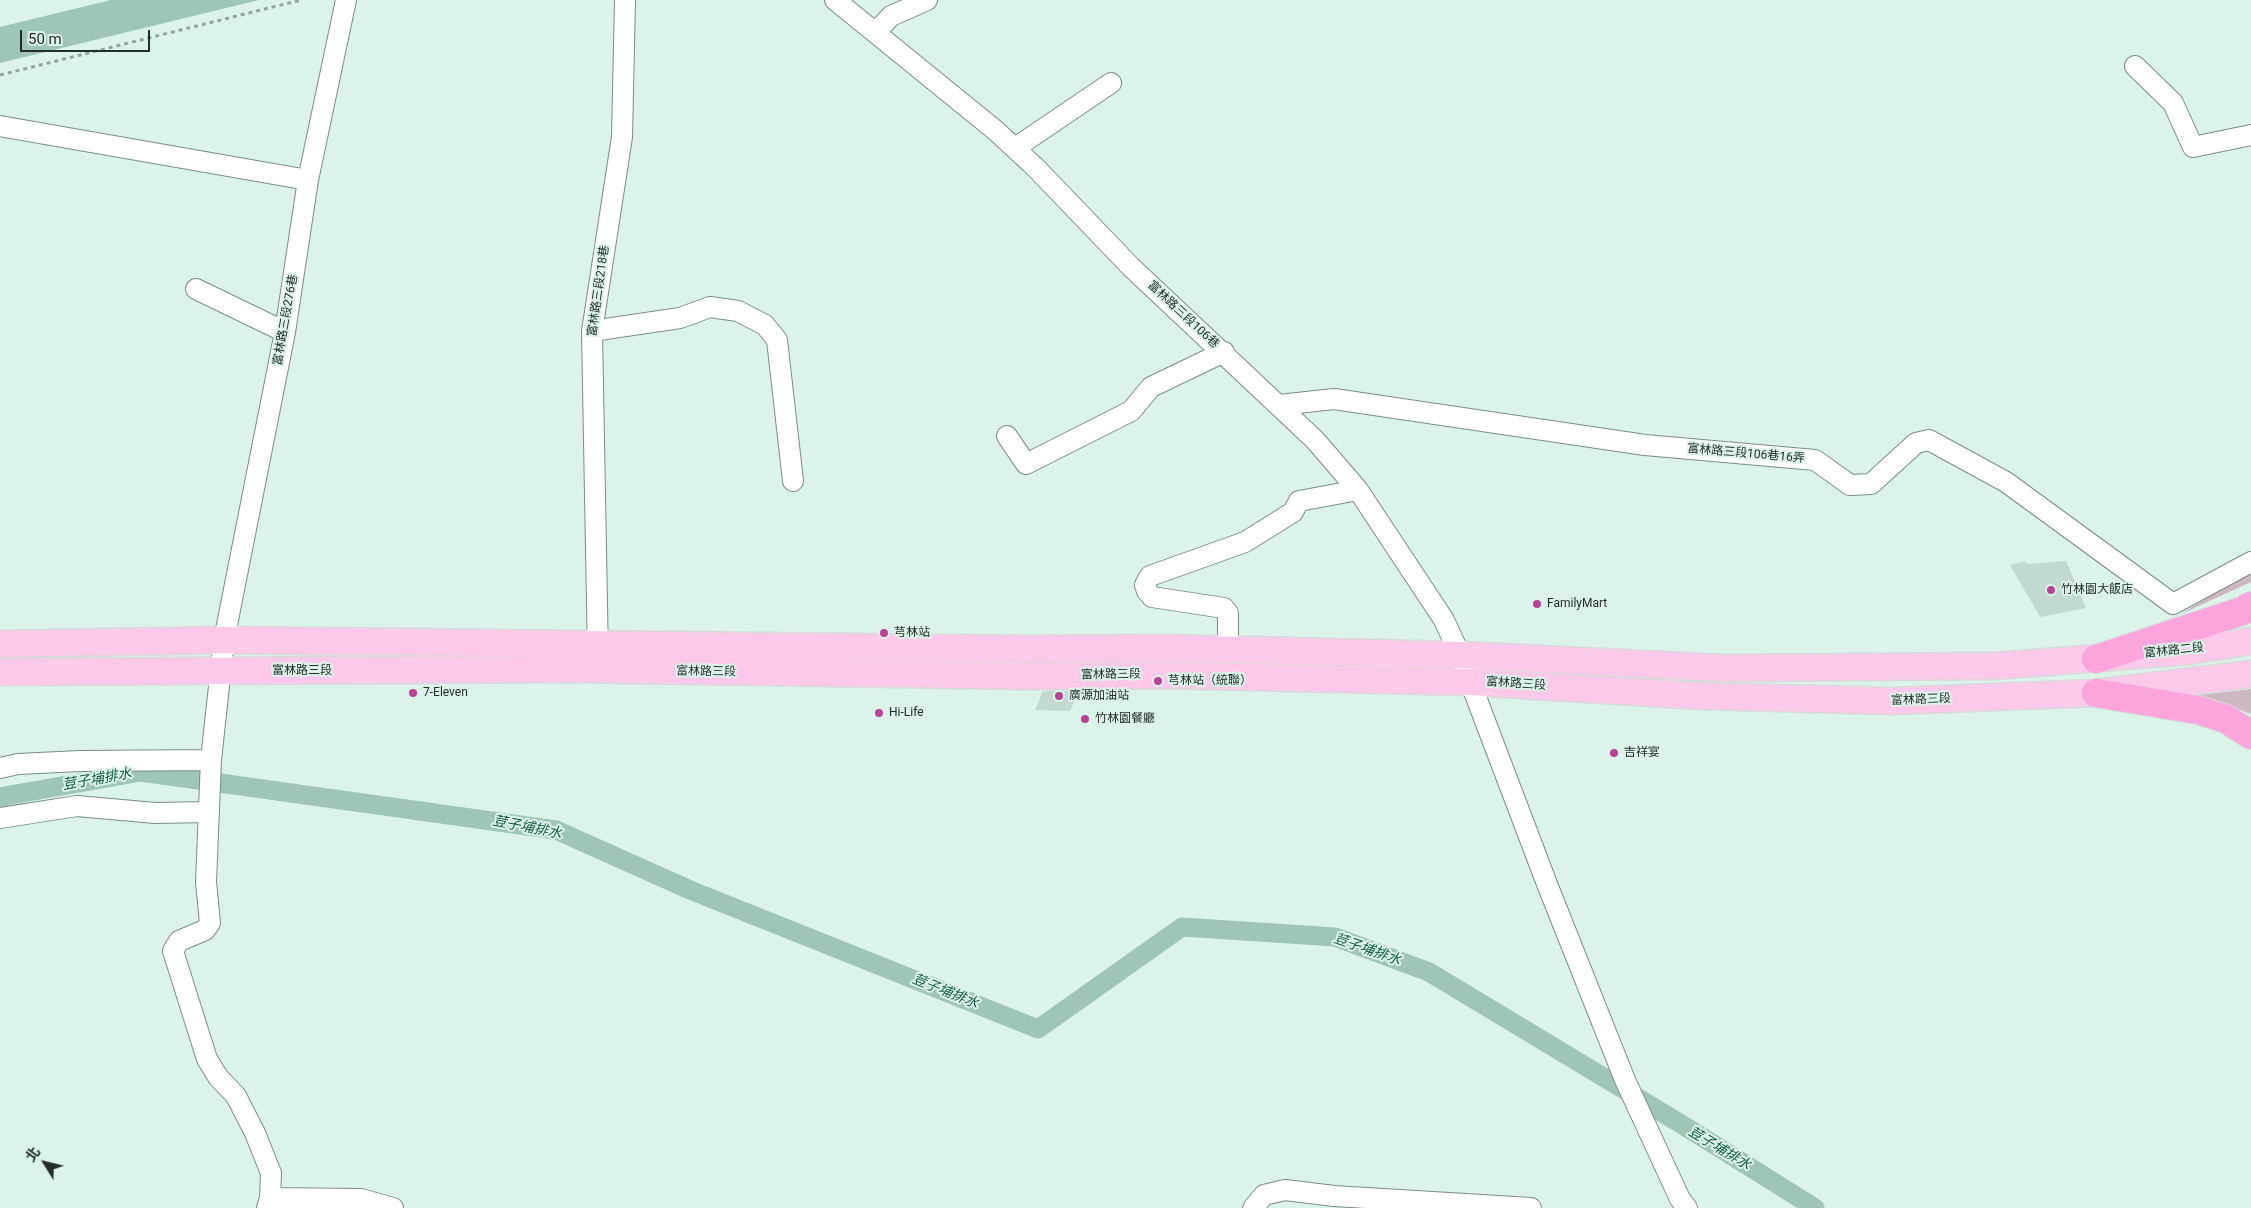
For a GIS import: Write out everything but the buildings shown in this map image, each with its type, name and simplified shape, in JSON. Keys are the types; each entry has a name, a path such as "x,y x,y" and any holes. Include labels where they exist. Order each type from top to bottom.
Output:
{"highway":[{"path":"2096,659 2242,611 2251,606"},
{"path":"2096,693 2198,710 2226,719 2251,735"}],"main road":[{"name":"富林路三段","path":"0,644 224,640 1030,649 1164,648 1460,655 1723,668 1995,666 2096,659"},
{"name":"富林路二段","path":"2096,659 2189,651 2251,641"},
{"name":"富林路三段","path":"0,672 597,670 1027,676 1164,675 1471,682 1702,696 1892,701 2096,693 2251,674"}],"street":[{"name":"富林路三段276巷","path":"269,1203 270,1173 261,1149 236,1096 218,1077 207,1059 173,950 179,941 205,930 210,923 206,882 212,760 224,640 286,332 308,180 346,0"},
{"name":"富林路三段218巷","path":"597,670 600,644 592,331 622,137 625,0"},
{"name":"富林路三段106巷","path":"834,0 876,32 1015,148 1131,267 1224,352 1315,440 1358,490 1444,620 1460,655 1547,884 1625,1080 1679,1205"},
{"path":"876,32 891,16 927,0"},
{"path":"2135,66 2173,103 2192,147 2251,135"},
{"path":"1015,148 1111,83"},
{"path":"0,126 308,180"},
{"path":"196,289 286,332"},
{"path":"592,331 680,318 710,307 738,311 765,325 777,340 793,481"},
{"path":"1007,436 1026,464 1131,411 1151,387 1224,352"},
{"name":"富林路三段106巷16弄","path":"1279,405 1334,399 1644,445 1815,460 1850,485 1871,484 1916,443 1929,440 2006,482 2174,604 2251,562"},
{"path":"1228,650 1228,613 1224,608 1152,597 1145,585 1150,576 1245,542 1293,512 1298,501 1358,490"},
{"path":"1164,648 1164,675"},
{"path":"1027,676 1030,649"},
{"path":"0,768 18,764 80,761 212,760"},
{"path":"0,818 77,806 156,813 210,804"},
{"path":"1254,1208 1264,1195 1285,1190 1424,1202 1531,1208"},
{"path":"269,1203 361,1199 393,1208"}],"path":[{"path":"0,75 301,0"}],"shaded area":[{"path":"111,0 259,0 0,63 0,27"},
{"path":"2251,570 2251,582 2181,614"},
{"path":"2251,689 2251,714 2199,695"}],"waterway":[{"name":"荳子埔排水","path":"0,797 141,772 556,830 690,890 1038,1029 1182,927 1335,937 1429,972 1686,1127 1815,1208"}],"place":[{"name":"竹林園大飯店","path":"2051,590"},
{"name":"FamilyMart","path":"1537,604"},
{"name":"芎林站","path":"884,633"},
{"name":"芎林站（統聯）","path":"1158,681"},
{"name":"7-Eleven","path":"413,693"},
{"name":"廣源加油站","path":"1059,696"},
{"name":"Hi-Life","path":"879,713"},
{"name":"竹林園餐廳","path":"1085,719"},
{"name":"吉祥宴","path":"1614,753"}]}
